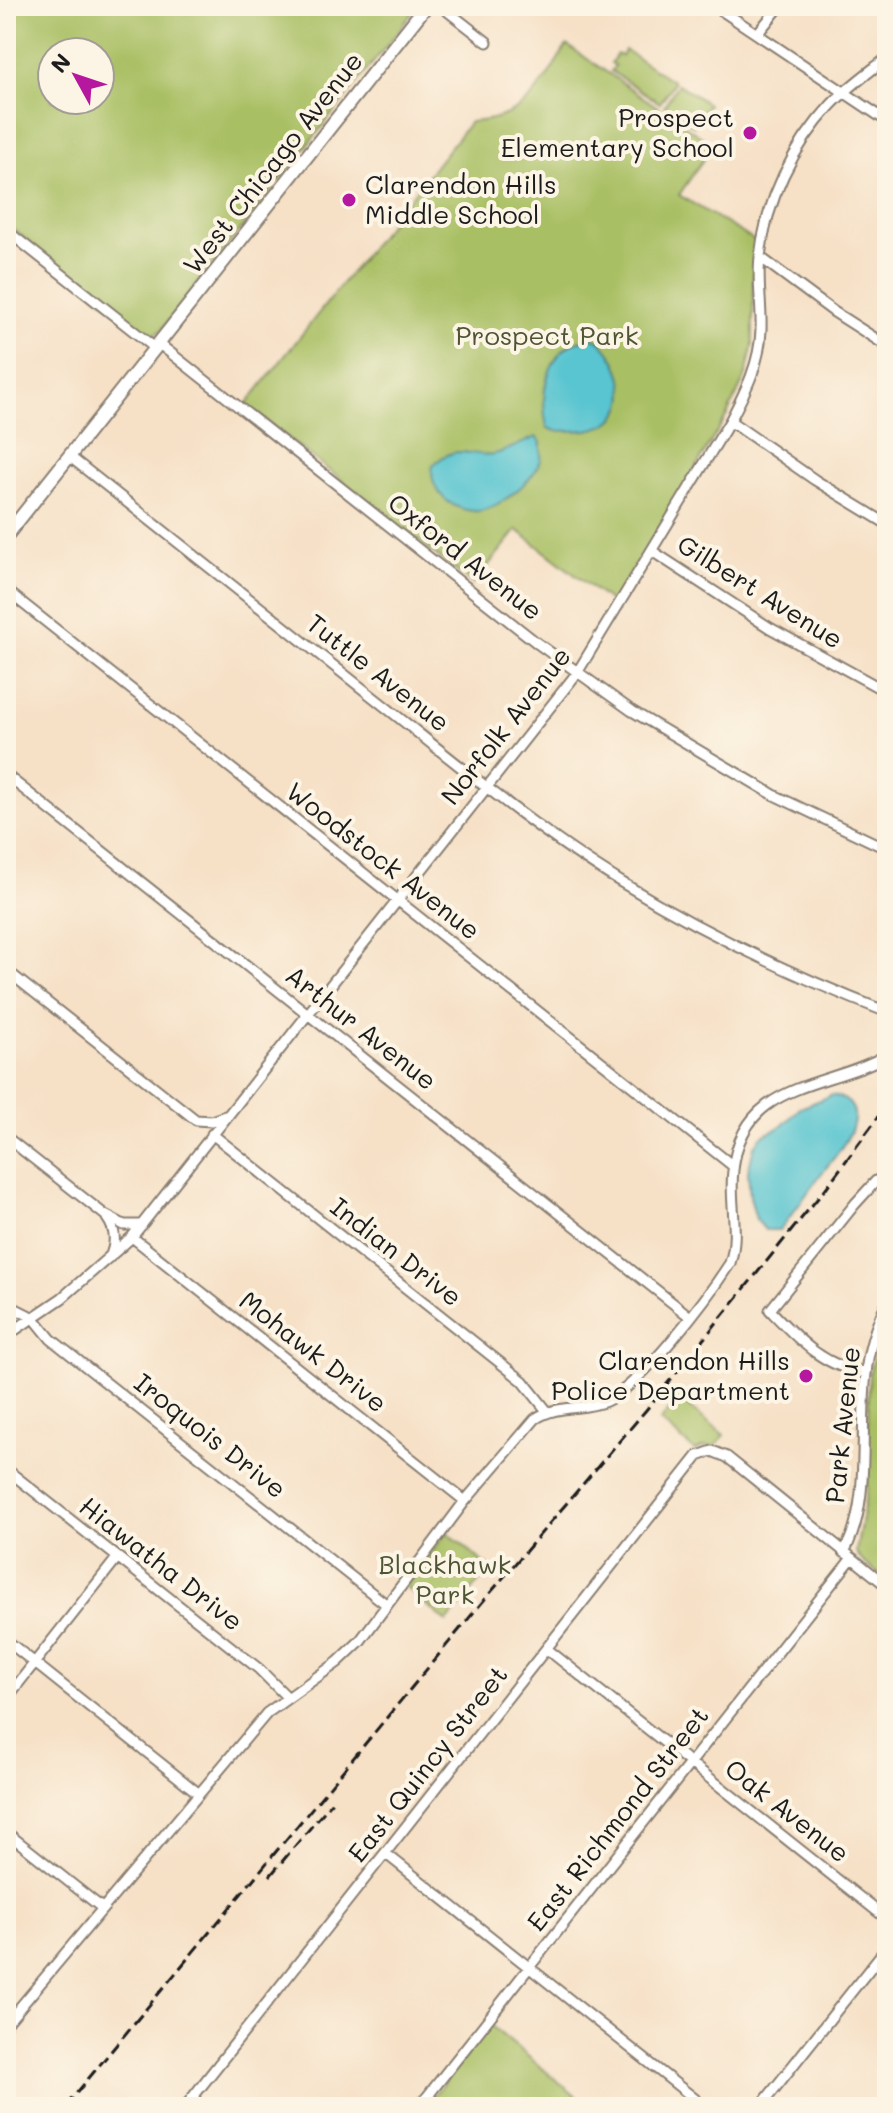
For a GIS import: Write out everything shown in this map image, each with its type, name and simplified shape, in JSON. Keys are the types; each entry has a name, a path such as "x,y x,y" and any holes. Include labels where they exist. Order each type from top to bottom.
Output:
{"main road":[{"name":"West Chicago Avenue","path":"6,536 426,6"}],"street":[{"path":"441,6 487,42"},
{"path":"715,6 887,121"},
{"path":"757,34 780,6"},
{"name":"Norfolk Avenue","path":"6,1334 77,1287 132,1237 577,673 730,421 751,378 759,351 760,257 767,219 779,183 809,132 844,92 887,58"},
{"name":"Oxford Avenue","path":"6,230 577,673 723,767 825,821 887,849"},
{"path":"760,257 834,312 887,346"},
{"path":"730,421 815,480 887,524"},
{"name":"Tuttle Avenue","path":"69,456 487,787 569,848 680,916 786,971 887,1012"},
{"name":"Gilbert Avenue","path":"652,551 781,634 887,692"},
{"name":"Woodstock Avenue","path":"6,590 733,1166"},
{"name":"Arthur Avenue","path":"6,775 689,1316"},
{"path":"6,970 196,1120 203,1133 202,1147"},
{"path":"6,2024 267,1713 338,1662 360,1641 465,1501 521,1434 547,1411 603,1402 642,1375 723,1274 733,1253 733,1166 748,1128 777,1098 795,1088 861,1067 887,1055"},
{"path":"196,1120 211,1121 227,1115"},
{"name":"Indian Drive","path":"212,1134 523,1381 547,1411"},
{"path":"6,1137 105,1215 124,1225 142,1225"},
{"path":"866,1372 850,1371 829,1362 791,1332 770,1310 855,1204 876,1181 887,1176"},
{"path":"105,1215 111,1223 115,1242 109,1258"},
{"name":"Mohawk Drive","path":"132,1237 465,1501"},
{"name":"Park Avenue","path":"848,1555 858,1505 866,1372 872,1341 887,1302"},
{"name":"Iroquois Drive","path":"6,1306 34,1318 51,1339 387,1605"},
{"name":"Iroquois Drive","path":"6,1306 11,1317 10,1329 6,1334"},
{"name":"East Quincy Street","path":"185,2107 692,1461 707,1452 717,1452 727,1457 848,1555"},
{"name":"Hiawatha Drive","path":"6,1469 259,1669 287,1697"},
{"path":"848,1555 887,1586"},
{"name":"East Richmond Street","path":"419,2107 691,1763 848,1555"},
{"path":"6,1699 117,1558"},
{"path":"6,1640 198,1793"},
{"name":"Oak Avenue","path":"547,1649 887,1919"},
{"path":"6,1832 102,1908"},
{"path":"385,1853 705,2107"},
{"path":"760,2107 887,1947"}],"green space":[{"path":"6,6 418,6 160,331 151,337 6,224"},
{"name":"Prospect Park","path":"567,45 713,145 679,195 757,242 753,281 753,345 746,375 727,415 614,605 517,530 473,584 246,405 470,122 489,120 518,108 539,88"},
{"path":"625,50 674,82 660,103 611,71 615,66 611,63 617,54 621,56"},
{"path":"678,84 708,104 694,126 664,106"},
{"path":"887,1316 887,1580 862,1561 856,1552 867,1489 869,1374"},
{"path":"679,1399 724,1435 715,1447 695,1451 660,1421"},
{"name":"Blackhawk Park","path":"447,1532 490,1568 447,1622 405,1587"},
{"path":"490,2025 589,2107 424,2107"}],"water":[{"path":"595,338 611,354 622,377 623,401 619,411 608,423 592,429 550,429 547,427 544,398 550,369 567,348 579,341"},
{"path":"536,437 541,442 541,460 537,468 515,492 497,505 479,511 460,508 444,498 434,483 433,465 450,454 494,454"},
{"path":"832,1095 846,1100 853,1108 852,1129 779,1230 765,1230 756,1219 750,1197 748,1172 754,1147 762,1136 781,1127 800,1108"}],"railway":[{"path":"65,2107 474,1612 646,1410 826,1188 887,1105"},
{"path":"270,1876 332,1802"}],"place":[{"name":"Prospect Elementary School","path":"750,133"},
{"name":"Clarendon Hills Middle School","path":"349,200"},
{"name":"Clarendon Hills Police Department","path":"806,1376"}]}
